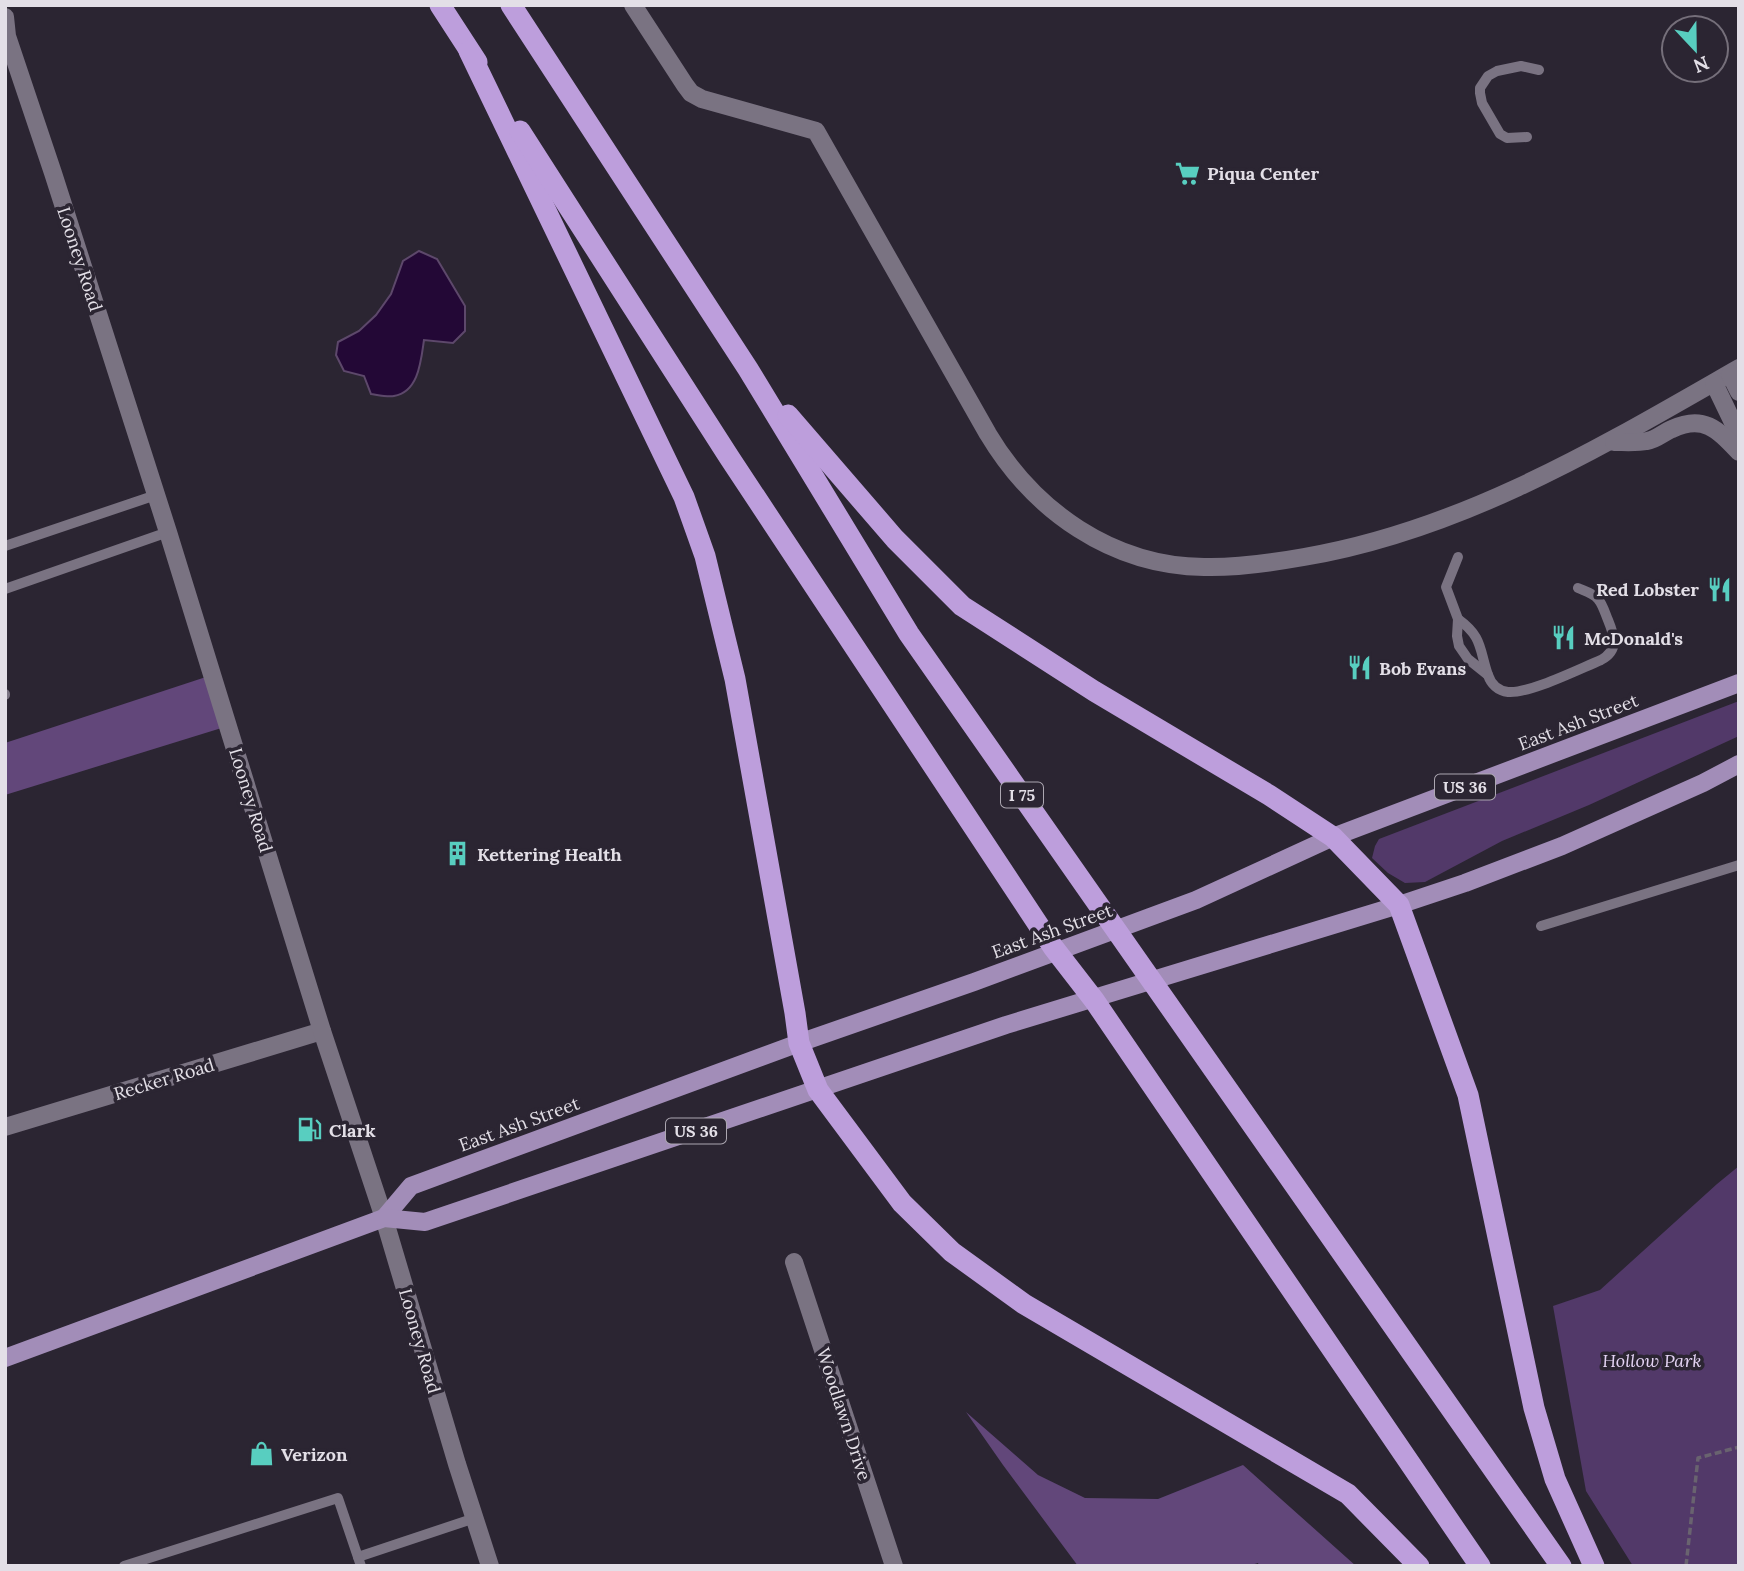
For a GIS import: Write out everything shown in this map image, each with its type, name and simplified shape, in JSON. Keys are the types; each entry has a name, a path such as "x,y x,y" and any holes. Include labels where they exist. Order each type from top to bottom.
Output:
{"highway":[{"path":"440,5 729,457 1053,947 1094,1000 1480,1566"},
{"name":"I 75","path":"511,5 748,369 909,634 1561,1566"},
{"path":"470,51 684,497 705,556 734,679 799,1044 818,1090 902,1203 952,1252 1024,1304 1348,1494 1419,1566"},
{"path":"748,369 895,539 962,606 1094,691 1269,795 1333,837 1399,905 1468,1095 1534,1408 1556,1479 1594,1566"}],"main road":[{"name":"East Ash Street","path":"384,1218 411,1186 1196,900 1333,837 1739,683"},
{"name":"East Ash Street","path":"5,1359 384,1218 425,1222 1006,1026 1465,883 1562,846 1703,783 1739,764"}],"street":[{"path":"633,5 695,96 816,131 988,434 1010,468 1057,514 1120,550 1160,562 1203,567 1249,565 1341,550 1446,518 1530,482 1610,442 1734,371 1739,392"},
{"name":"Looney Road","path":"5,17 6,35 168,532 322,1031 384,1218 490,1566"},
{"path":"1714,383 1739,435"},
{"path":"1610,442 1648,441 1679,425 1699,424 1721,432 1739,452"},
{"name":"Recker Road","path":"5,1128 322,1031"},
{"name":"Woodlawn Drive","path":"794,1262 894,1566"}],"lane":[{"path":"1527,137 1507,138 1500,134 1482,103 1480,88 1485,79 1497,71 1521,66 1539,70"},
{"path":"5,547 156,495"},
{"path":"5,589 168,532"},
{"path":"1458,557 1446,587 1458,619 1457,636 1461,651 1489,676 1498,689 1505,692 1545,684 1601,660 1614,648 1614,637 1600,602 1591,593 1578,588"},
{"path":"1458,619 1475,634 1489,676"},
{"path":"1541,926 1739,865"},
{"path":"124,1566 338,1498 360,1562 475,1518"}],"path":[{"path":"1686,1566 1698,1458 1739,1447"}],"green space":[{"path":"1739,701 1739,736 1589,805 1502,841 1425,882 1405,883 1388,873 1372,858 1379,839"},
{"name":"Hollow Park","path":"1739,1166 1739,1566 1633,1566 1586,1491 1553,1306 1600,1290"}],"shaded area":[{"path":"419,251 437,259 465,306 465,331 453,343 424,340 414,382 402,393 391,396 371,394 364,376 344,371 336,355 338,342 359,331 376,315 391,294 403,261"},
{"path":"212,675 228,726 5,795 5,743"},
{"path":"966,1412 1038,1475 1085,1498 1158,1499 1243,1465 1356,1566 1259,1566 1258,1563 1248,1566 1078,1566"}],"place":[{"name":"Piqua Center","path":"1187,173"},
{"name":"Red Lobster","path":"1719,589"},
{"name":"McDonald's","path":"1564,638"},
{"name":"Bob Evans","path":"1359,668"},
{"name":"Kettering Health","path":"457,854"},
{"name":"Clark","path":"309,1130"},
{"name":"Verizon","path":"261,1454"}]}
